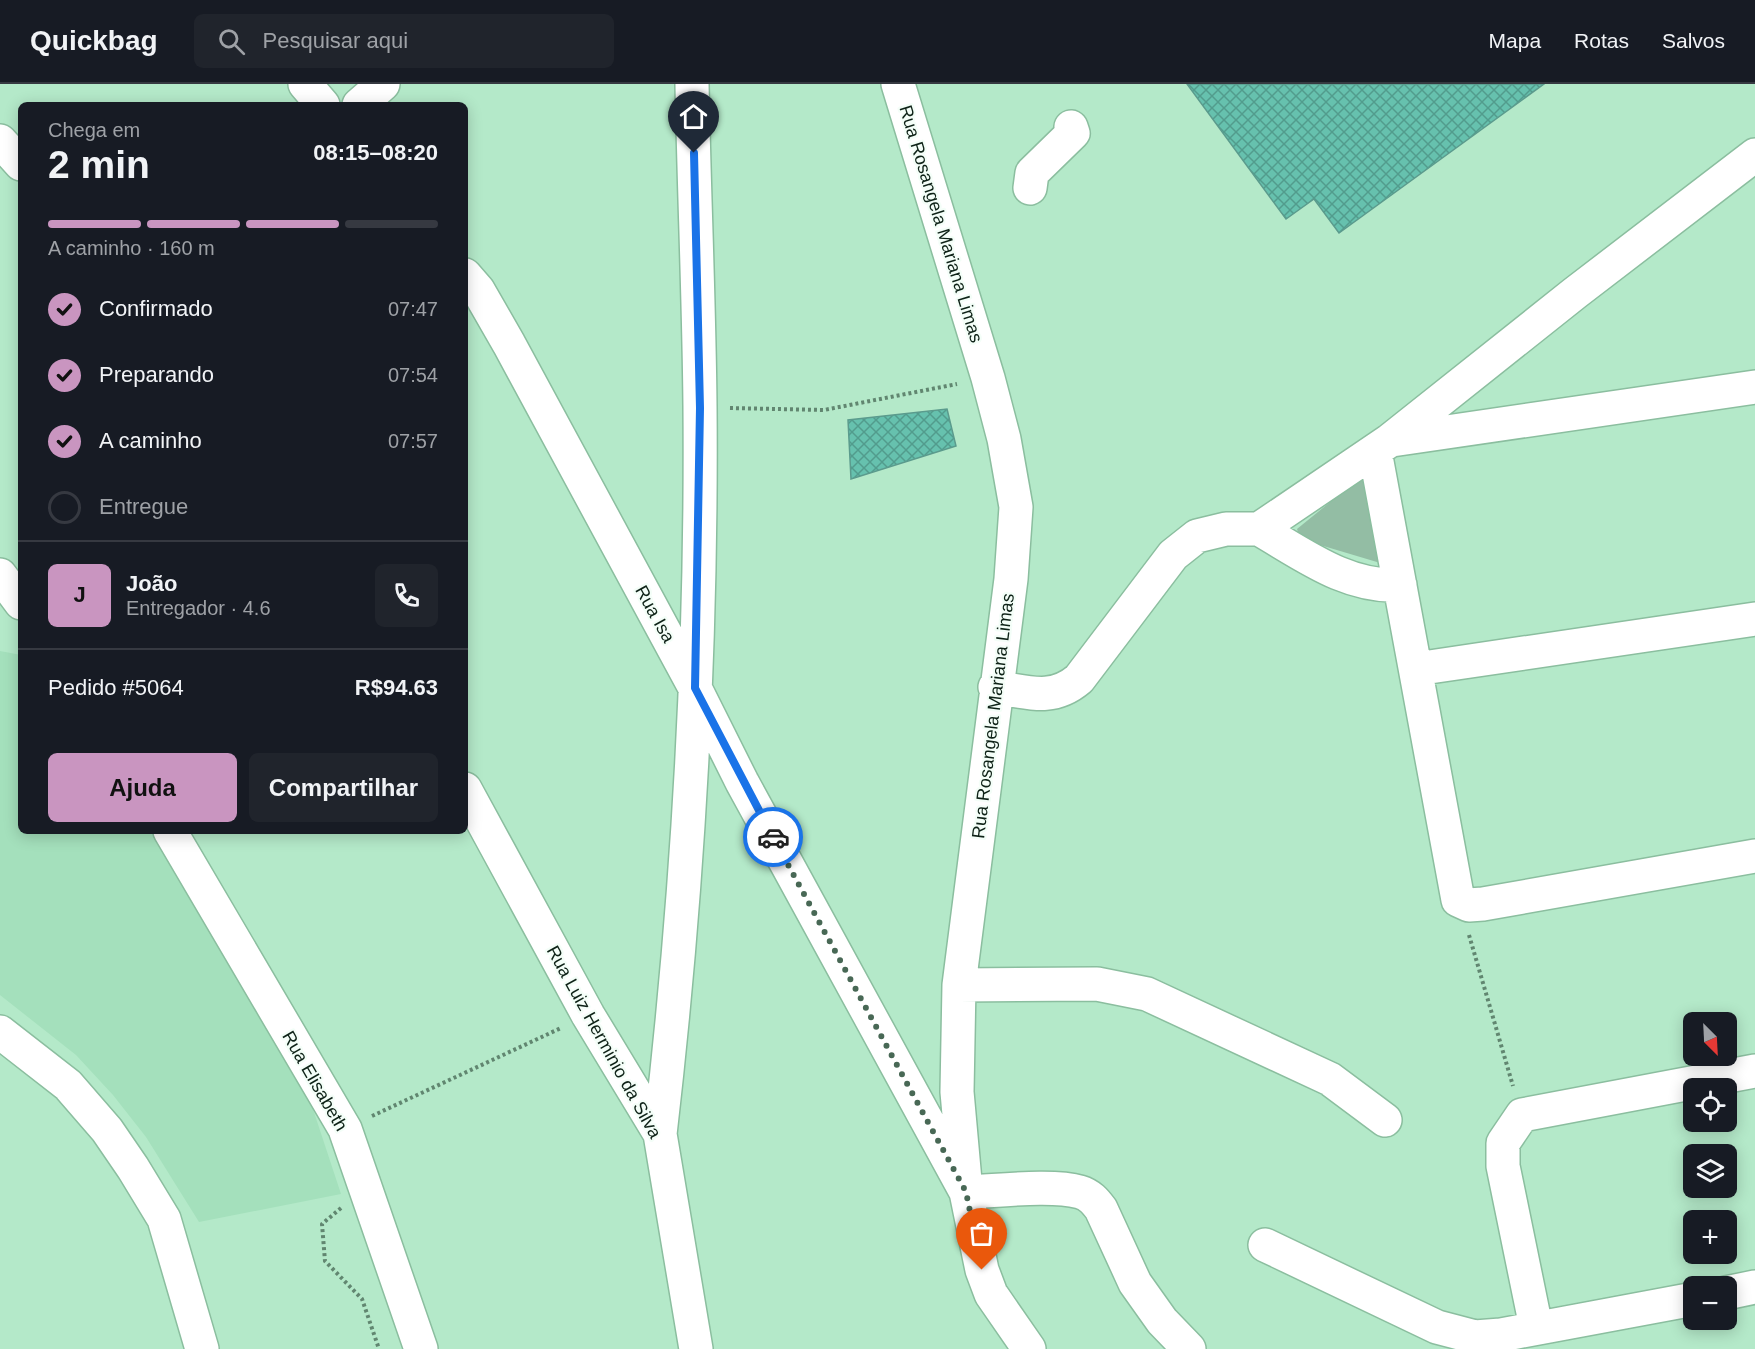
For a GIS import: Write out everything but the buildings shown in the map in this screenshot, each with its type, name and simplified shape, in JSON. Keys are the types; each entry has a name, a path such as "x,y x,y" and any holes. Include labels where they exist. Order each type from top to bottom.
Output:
{"street":[{"path":"305,84 320,102"},
{"path":"362,102 383,84"},
{"path":"660,1134 678,981 695,688 700,408 692,84"},
{"name":"Rua Rosangela Mariana Limas","path":"898,84 988,378 1004,439 1016,507 1011,579 995,687 959,985 957,1092 966,1192 982,1270 991,1294 1029,1349"},
{"path":"1030,188 1032,173 1073,133 1071,127"},
{"path":"0,141 18,161"},
{"path":"1259,529 1382,446 1755,154"},
{"name":"Rua Isa","path":"468,279 478,291 509,344 695,688 742,782 966,1192"},
{"path":"1382,446 1755,387"},
{"path":"1382,446 1400,585 1458,900 1469,905 1483,904 1755,856"},
{"path":"995,687 1056,694 1067,689 1079,679 1173,555 1197,536 1226,529 1259,529 1343,577 1381,586 1400,585"},
{"path":"0,575 18,599"},
{"path":"1416,669 1755,620"},
{"name":"Rua Luiz Herminio da Silva","path":"468,795 588,1015 660,1134 696,1349"},
{"name":"Rua Elisabeth","path":"172,834 345,1129 421,1349"},
{"path":"959,985 1088,984 1147,994 1330,1079 1385,1120"},
{"path":"0,1032 68,1084 107,1130 133,1168 164,1219 202,1349"},
{"path":"1536,1327 1503,1166 1503,1143 1522,1114 1755,1071"},
{"path":"966,1192 1062,1190 1080,1192 1094,1199 1101,1209 1135,1283 1162,1321 1189,1349"},
{"path":"1265,1245 1437,1327 1475,1337 1683,1301"},
{"path":"1737,1291 1755,1287"}],"path":[{"path":"700,408 824,410 988,378"},
{"path":"1458,900 1522,1114"},
{"path":"345,1129 588,1015"},
{"path":"364,1188 322,1224 325,1261 362,1299 379,1349"}],"shaded area":[{"path":"1372,468 1397,568 1300,539 1297,529"},
{"path":"0,651 18,654 18,834 160,834 308,1094 341,1194 199,1222 146,1137 113,1095 76,1055 0,995"}],"way so far":[{"path":"773,837 966,1192 982,1270"}],"route":[{"path":"694,153 700,408 695,688 742,782 773,837"}]}
